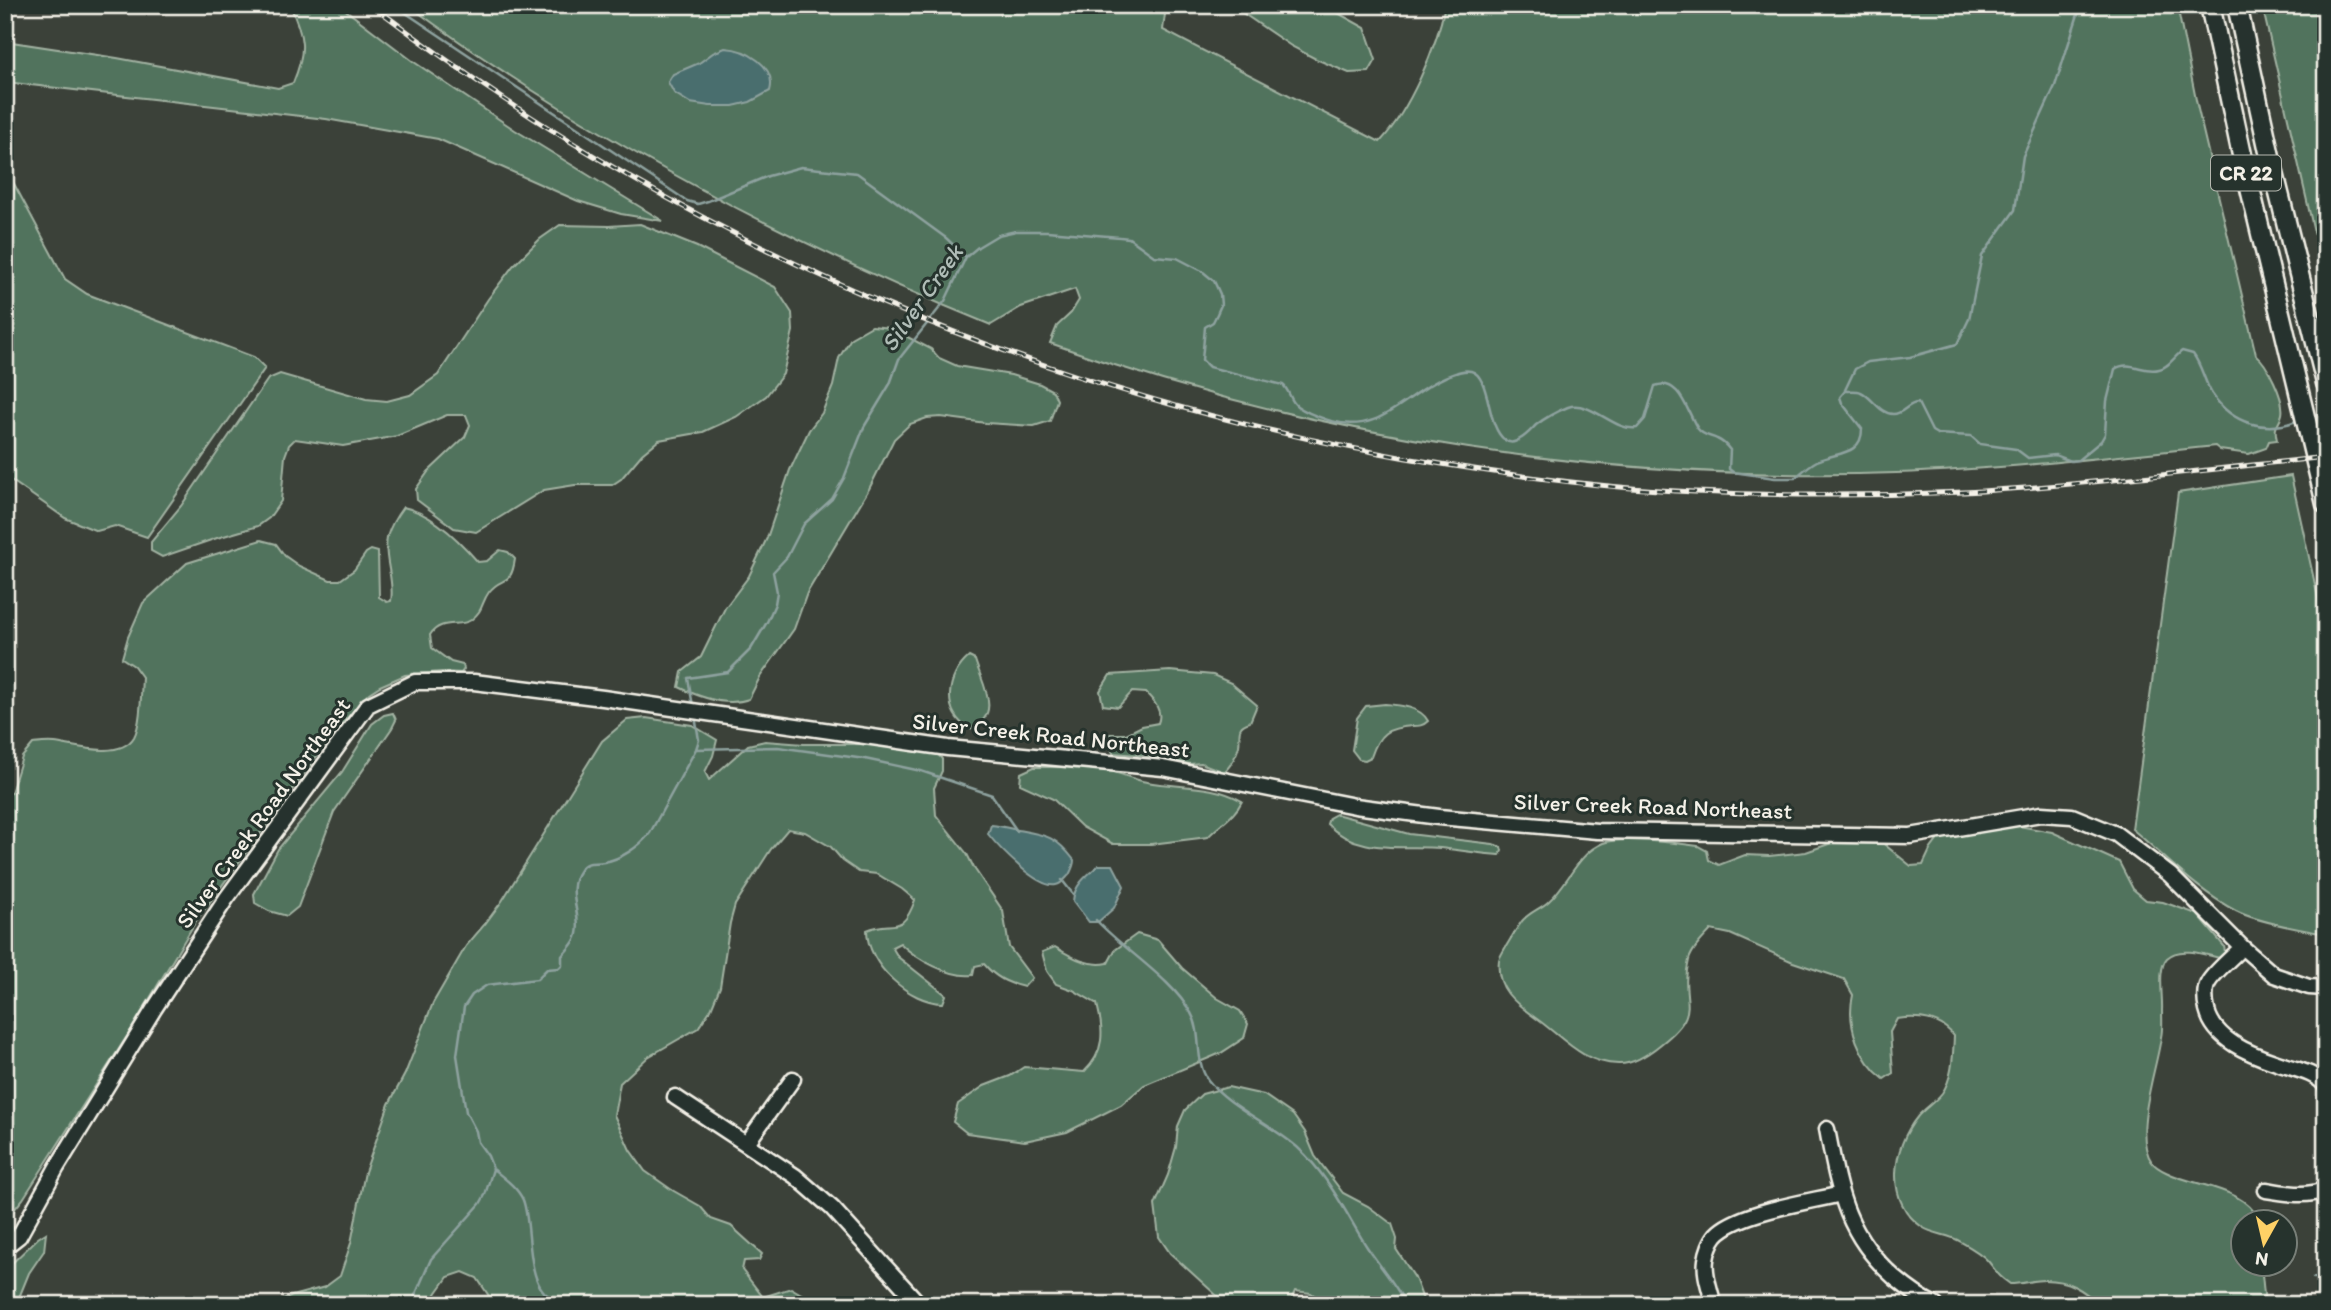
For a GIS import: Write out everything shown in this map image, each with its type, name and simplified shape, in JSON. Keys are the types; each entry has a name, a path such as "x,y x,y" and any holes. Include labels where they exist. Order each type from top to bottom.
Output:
{"main road":[{"name":"CR 22","path":"2210,5 2242,155 2326,503"},
{"name":"CR 22","path":"2237,5 2271,161 2326,383"}],"street":[{"name":"Silver Creek Road Northeast","path":"5,1247 19,1236 57,1167 154,1009 226,899 368,705 415,682 446,680 577,695 948,748 1163,768 1355,806 1597,831 1910,836 2041,814 2071,816 2116,834 2170,875 2274,975 2309,987 2326,988"},
{"path":"2242,947 2208,983 2205,1001 2210,1021 2241,1049 2301,1070 2321,1080 2326,1086"},
{"path":"747,1143 793,1079"},
{"path":"676,1097 795,1176 832,1208 920,1305"},
{"path":"1828,1129 1841,1194 1850,1222 1875,1258 1906,1288 1935,1305"},
{"path":"2266,1190 2301,1195 2326,1189"},
{"path":"1712,1298 1705,1261 1716,1236 1739,1220 1841,1194"}],"green space":[{"path":"290,5 339,5 414,62 515,130 663,221 621,214 578,201 438,139 326,119 5,82 5,41 117,58 278,88 293,83 302,52 301,36"},
{"path":"408,5 1169,5 1163,30 1380,142 1401,113 1420,78 1436,40 1445,5 2177,5 2197,105 2256,355 2270,373 2281,400 2282,414 2276,428 2277,440 2269,441 2266,448 2249,454 2220,450 2215,446 1976,469 1789,474 1681,470 1467,448 1256,406 1152,377 1050,343 1057,326 1071,313 1079,300 1075,289 1021,307 991,325 838,258 763,222 617,142 546,99"},
{"path":"1231,5 1332,5 1336,12 1365,28 1376,60 1369,72 1349,73 1291,46"},
{"path":"2262,5 2326,5 2326,284"},
{"path":"5,167 65,279 87,294 254,357 265,368 147,537 115,526 97,531 65,518 5,476"},
{"path":"640,224 697,247 775,287 792,313 793,331 783,374 766,396 736,417 703,432 659,440 612,485 575,485 544,490 476,532 454,528 417,500 416,489 428,472 465,437 470,425 466,415 447,415 397,436 343,446 295,439 289,445 285,456 281,501 269,518 258,526 162,557 151,551 151,542 181,506 268,379 280,374 366,399 387,401 410,395 438,375 488,299 513,266 540,239 560,225"},
{"path":"872,326 890,328 957,366 1011,375 1040,384 1053,391 1057,400 1050,421 1034,426 941,417 927,418 910,424 894,439 869,489 807,593 794,629 760,677 749,699 722,701 679,687 682,672 701,657 725,608 749,576 767,538 790,470 809,430 822,413 833,386 839,358 851,338"},
{"path":"2291,476 2326,634 2326,934 2267,922 2244,915 2221,903 2132,829 2178,493"},
{"path":"403,507 434,521 478,562 487,561 500,550 508,552 515,559 511,574 489,592 480,610 471,620 439,627 430,635 432,648 451,662 463,665 464,669 461,673 405,675 380,686 369,693 333,734 196,921 131,1030 23,1199 5,1221 5,799 11,793 22,757 33,744 52,743 108,750 127,744 134,737 139,717 142,677 134,666 122,658 128,637 143,603 187,563 261,540 276,544 285,556 299,566 330,580 340,580 354,570 371,550 378,552 379,597 387,602 391,601 387,537"},
{"path":"969,657 975,660 988,699 986,716 970,729 954,714 950,694 955,674"},
{"path":"1170,671 1213,675 1231,683 1257,705 1250,722 1240,728 1237,753 1224,772 1201,763 1190,764 1150,756 1113,753 1107,738 1109,734 1126,734 1142,726 1158,723 1159,710 1146,693 1132,692 1118,707 1103,705 1100,691 1110,675"},
{"path":"1385,704 1415,710 1428,721 1421,725 1390,730 1377,742 1371,757 1359,759 1352,750 1357,718 1366,706"},
{"path":"393,713 396,720 392,728 334,812 298,907 287,916 269,911 255,903 254,894 278,849 342,772 372,724 384,715"},
{"path":"646,718 692,725 717,740 705,772 709,780 748,745 765,741 864,744 876,741 936,752 942,759 942,771 934,788 936,815 967,854 1003,911 1009,947 1032,978 1024,987 1007,982 984,964 975,966 973,975 954,974 924,961 900,943 892,947 898,957 946,995 943,1003 917,997 893,980 882,968 874,956 867,930 901,923 906,919 915,900 877,874 859,872 843,861 831,847 805,832 788,829 771,849 735,905 720,987 711,1009 698,1028 648,1057 620,1083 614,1115 630,1150 645,1171 700,1206 711,1219 731,1226 762,1254 759,1260 744,1261 742,1270 763,1297 791,1288 808,1298 810,1305 495,1305 477,1278 463,1272 448,1277 428,1305 272,1305 325,1287 340,1276 351,1243 365,1172 389,1104 405,1074 433,1003 466,946 502,901 602,741 627,720"},
{"path":"1034,767 1101,769 1147,782 1219,792 1242,801 1231,816 1208,837 1151,844 1113,844 1082,827 1053,799 1020,784 1021,773"},
{"path":"1336,814 1409,834 1493,844 1501,847 1502,851 1500,855 1366,844 1339,834 1327,824 1329,818"},
{"path":"2008,824 2052,832 2119,862 2133,889 2146,900 2163,902 2197,914 2224,946 2225,952 2219,958 2178,952 2172,954 2164,963 2161,976 2162,1034 2144,1135 2146,1150 2158,1168 2233,1195 2251,1208 2230,1208 2230,1278 2262,1278 2265,1305 2100,1305 2081,1290 2053,1280 2010,1284 1975,1250 1956,1239 1922,1227 1910,1216 1902,1203 1897,1188 1898,1158 1909,1129 1946,1087 1952,1066 1954,1036 1935,1022 1912,1018 1897,1019 1890,1032 1893,1073 1884,1079 1868,1062 1856,1041 1851,1018 1853,995 1844,979 1793,962 1730,934 1711,930 1690,956 1686,975 1688,1005 1683,1022 1647,1055 1630,1063 1618,1064 1595,1060 1576,1050 1517,1004 1501,981 1499,960 1521,922 1549,901 1580,861 1603,843 1635,840 1698,846 1707,851 1709,860 1719,865 1745,855 1769,856 1806,852 1840,840 1880,841 1911,866 1923,865 1939,838"},
{"path":"1137,934 1158,940 1182,968 1217,998 1240,1011 1248,1024 1244,1038 1221,1053 1144,1085 1121,1105 1067,1132 1025,1141 967,1133 953,1122 958,1104 984,1086 1010,1076 1024,1067 1084,1072 1096,1057 1101,1041 1097,1004 1056,984 1047,971 1042,952 1055,947 1087,962 1108,963 1115,950"},
{"path":"1228,1087 1264,1095 1293,1115 1305,1132 1315,1156 1343,1193 1368,1206 1392,1224 1397,1239 1396,1249 1415,1278 1425,1305 1328,1305 1311,1293 1295,1291 1289,1305 1227,1305 1170,1253 1159,1237 1155,1205 1168,1175 1176,1147 1178,1126 1185,1110 1202,1094"},
{"path":"46,1233 44,1251 29,1273 16,1305 5,1305 5,1270"}],"water":[{"path":"725,48 758,60 769,74 770,91 750,102 733,106 690,103 674,93 668,82 673,74"},
{"path":"991,825 1036,833 1056,841 1074,860 1069,875 1056,885 1039,881 1019,866 993,840 988,834"},
{"path":"1099,865 1113,865 1124,886 1114,908 1098,922 1089,922 1073,901 1074,895 1082,881"}],"waterway":[{"path":"394,5 687,201 698,204 768,176 801,167 857,173 946,238 966,257"},
{"path":"1845,390 1855,369 1868,362 1910,357 1957,344 1969,319 1982,256 2015,210 2023,156 2055,86 2081,5"},
{"name":"Silver Creek","path":"693,706 688,678 728,672 751,649 775,604 777,592 773,572 787,557 804,524 832,499 844,478 864,427 890,384 899,359 945,301 966,257 998,235 1016,231 1129,238 1154,256 1177,258 1202,271 1214,281 1220,294 1221,305 1213,322 1205,327 1202,360 1209,367 1283,385 1301,409 1331,421 1349,424 1378,418 1445,377 1461,371 1471,371 1482,382 1499,434 1509,442 1522,438 1552,415 1576,406 1585,407 1628,428 1637,428 1645,419 1655,386 1664,384 1682,398 1700,432 1719,440 1729,448 1729,469 1733,472 1795,478 1817,461 1853,449 1861,438 1862,429 1842,403 1840,397 1845,391 1859,391 1880,408 1893,414 1918,403 1932,431 1937,434 1971,436 1980,444 2016,449 2028,458 2055,455 2071,461 2078,460 2101,441 2105,434 2107,401 2115,369 2126,365 2148,370 2163,368 2182,351 2193,354 2212,394 2229,413 2251,424 2262,426 2299,420"},
{"name":"Silver Creek","path":"2312,415 2326,413"},
{"name":"Silver Creek","path":"411,1305 431,1259 480,1204 493,1169 466,1112 457,1055 464,1007 472,995 487,985 537,979 547,969 559,968 562,965 562,956 573,944 577,934 574,886 580,870 590,863 600,863 623,855 635,848 650,833 696,749 699,740 695,716"},
{"path":"696,749 778,747 865,759 921,771 992,795 1017,831"},
{"path":"1062,880 1073,894"},
{"path":"1096,920 1183,1000 1195,1021 1201,1064 1208,1080 1226,1098 1287,1139 1308,1158 1327,1182 1406,1305"},
{"path":"493,1169 514,1187 523,1200 534,1270 544,1293 567,1302 635,1301 662,1305"},
{"path":"2313,1278 2326,1277"}],"railway":[{"path":"372,5 492,91 617,170 747,240 881,302 1019,356 1159,401 1303,438 1448,465 1540,478 1633,488 1762,494 1964,492 2145,477 2326,457"}]}
